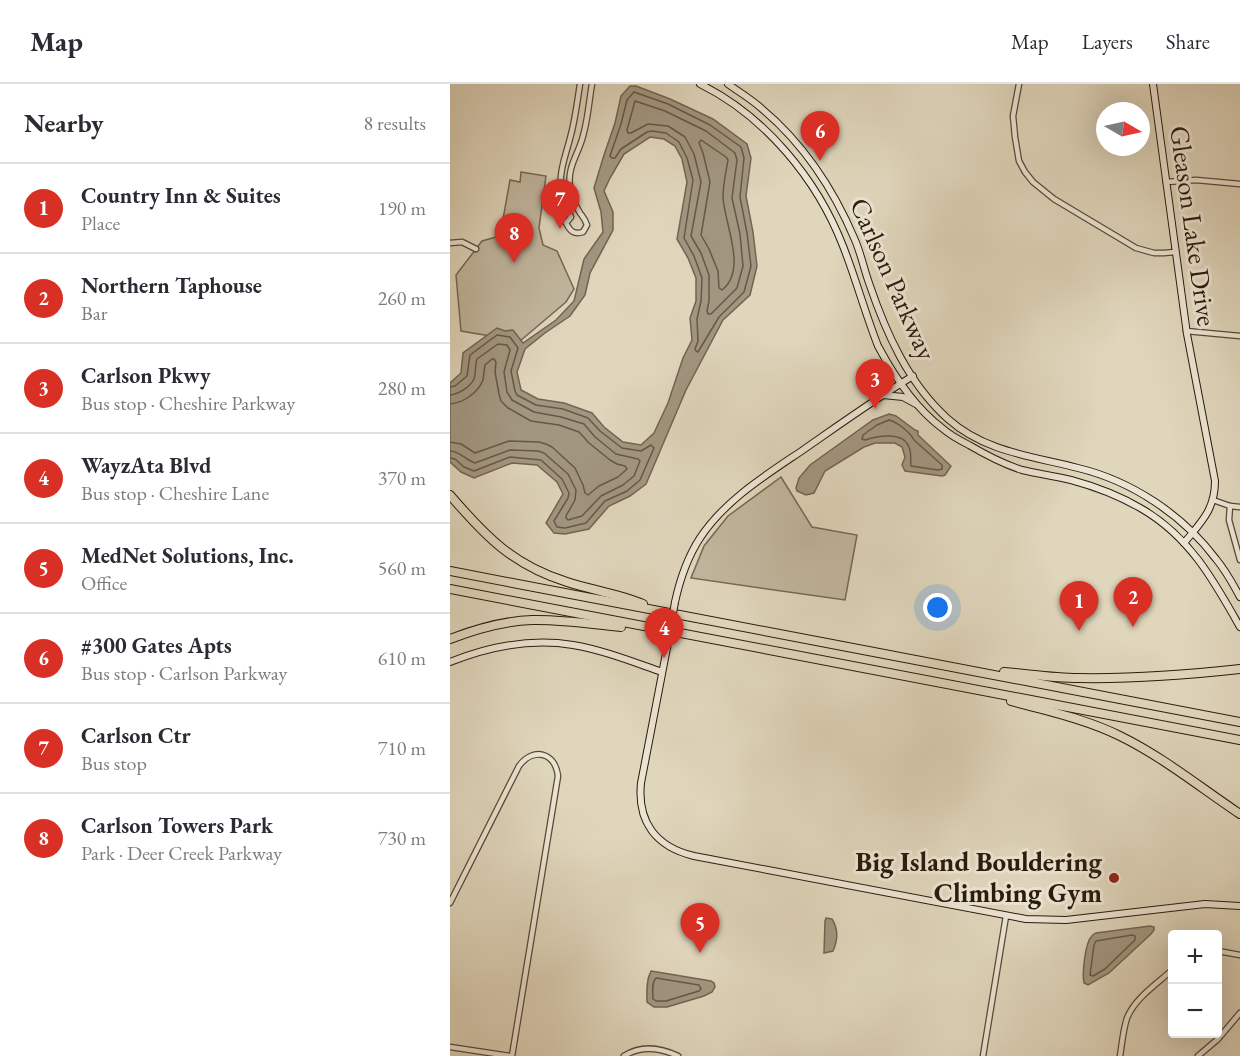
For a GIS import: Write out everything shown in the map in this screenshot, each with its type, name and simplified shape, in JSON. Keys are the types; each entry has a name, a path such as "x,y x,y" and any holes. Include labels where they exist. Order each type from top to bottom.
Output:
{"highway":[{"path":"450,495 490,539 524,564 568,583 632,599 657,610"},
{"path":"450,571 1240,722"},
{"path":"450,589 1240,740"},
{"path":"450,639 497,624 532,620 661,630"},
{"path":"947,665 1078,678 1175,675 1240,669"},
{"path":"946,685 1104,728 1137,744 1240,814"}],"main road":[{"name":"Carlson Parkway","path":"700,84 731,103 756,123 777,143 813,189 843,247 878,346 901,383 939,427 981,453 1022,470 1111,492 1144,510 1184,543 1201,562 1240,627"},
{"name":"Carlson Parkway","path":"728,84 761,107 778,123 824,179 855,241 869,284 899,356 926,395 948,419 980,441 1008,452 1079,468 1115,480 1155,501 1192,532 1217,559 1240,597"},
{"name":"Gleason Lake Drive","path":"1152,84 1186,331 1213,466 1215,481 1213,500"},
{"path":"913,376 749,487 719,514 700,538 684,568 662,672 640,795 648,826 662,842 682,853 1006,916 1066,920 1205,904 1240,906"},
{"path":"882,395 903,397 919,406"},
{"path":"1184,543 1209,511 1213,500"},
{"path":"450,662 502,646 553,643 595,650 662,672"}],"street":[{"path":"571,217 565,205 560,179 574,124 580,84"},
{"path":"579,212 566,223 573,233 583,232 587,225 575,204 570,186 570,172 585,130 591,84"},
{"path":"1018,84 1013,116 1014,137 1019,161 1033,182 1043,192 1136,248 1154,253 1175,252"},
{"path":"1166,182 1196,180 1240,184"},
{"path":"450,243 462,242 476,249"},
{"path":"1186,331 1240,336"},
{"path":"1213,500 1240,507"},
{"path":"1230,506 1229,520 1240,560"},
{"path":"450,903 519,766 528,756 535,754 548,757 553,761 558,776 511,1056 450,1047"},
{"path":"983,1056 1006,916"},
{"path":"1222,952 1240,955"},
{"path":"1120,1056 1129,1015 1135,1005 1168,974"},
{"path":"1198,1056 1218,1039 1240,1013"},
{"path":"624,1056 633,1051 648,1048 678,1056"}],"shaded area":[{"path":"521,172 546,176 539,228 543,245 557,251 574,289 566,302 520,341 461,331 456,275 482,241 500,236 510,180 520,182"},
{"path":"781,477 812,527 857,535 845,600 691,578 704,546 728,516"}],"water":[{"path":"630,86 636,86 713,119 747,144 751,158 746,196 757,266 750,295 723,320 686,390 646,484 630,496 609,506 589,529 565,534 554,533 546,523 563,494 557,482 537,465 512,463 474,478 461,472 450,462 450,383 461,373 463,353 497,328 505,331 513,330 523,343 556,320 574,301 584,259 603,232 601,212 594,188 615,123 621,96","holes":["650,137 664,139 675,146 682,159 687,182 677,239 696,278 696,301 690,318 692,340 683,358 668,403 654,433 641,445 623,442 604,427 592,413 564,403 538,399 521,390 517,372 525,349 570,316 585,295 590,273 613,230 613,212 604,191 624,154"]},
{"path":"889,414 896,416 918,431 918,435 951,466 945,475 905,471 902,465 905,457 902,447 895,443 875,443 864,447 825,471 814,493 806,495 797,491 799,478 810,465 873,420"},
{"path":"826,918 832,919 837,935 833,951 824,953 825,921"},
{"path":"1154,927 1151,934 1109,973 1088,985 1084,983 1086,951 1093,935"},
{"path":"651,971 711,981 715,987 712,992 704,996 667,1007 654,1007 647,1002"}],"place":[{"name":"#300 Gates Apts","path":"820,161"},
{"name":"Carlson Ctr","path":"560,229"},
{"name":"Carlson Towers Park","path":"514,263"},
{"name":"Carlson Pkwy","path":"875,409"},
{"name":"Northern Taphouse","path":"1133,627"},
{"name":"Country Inn & Suites","path":"1079,631"},
{"name":"WayzAta Blvd","path":"664,658"},
{"name":"Big Island Bouldering Climbing Gym","path":"1114,878"},
{"name":"MedNet Solutions, Inc.","path":"700,953"}]}
